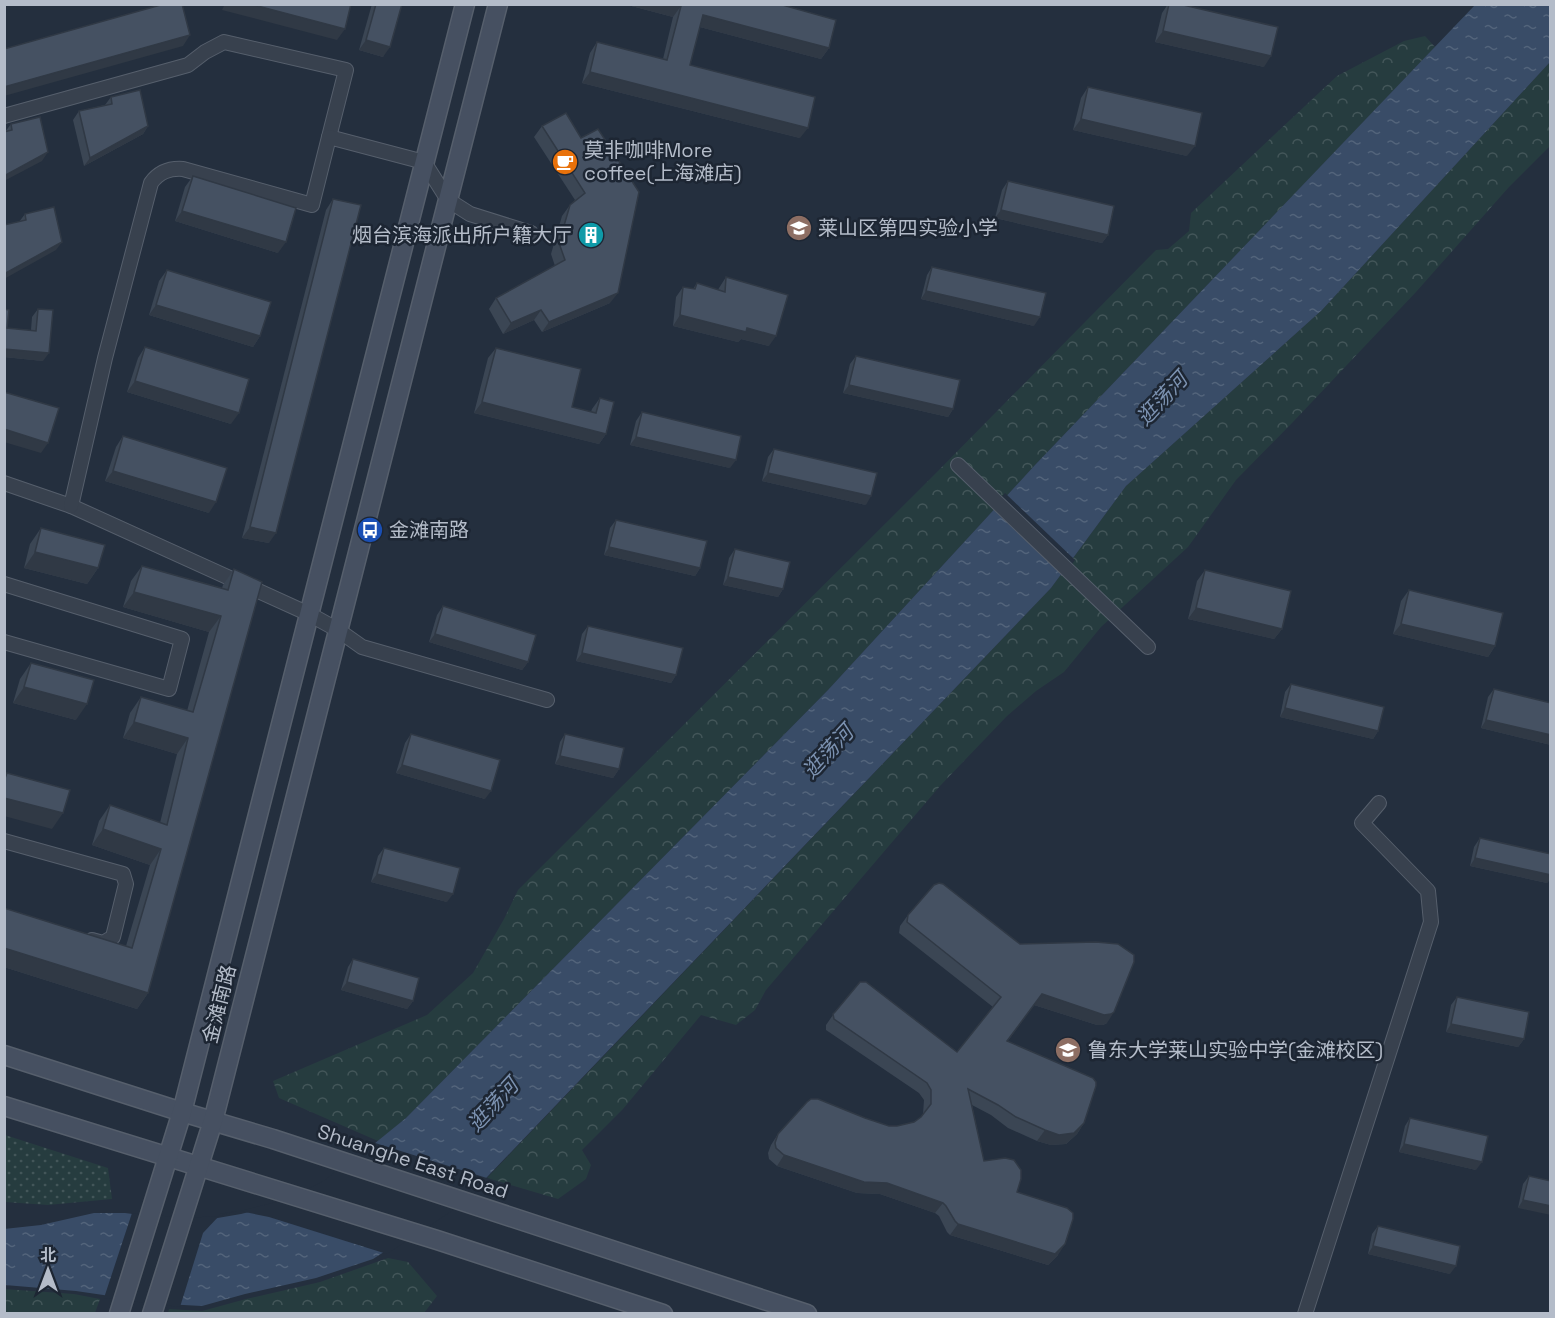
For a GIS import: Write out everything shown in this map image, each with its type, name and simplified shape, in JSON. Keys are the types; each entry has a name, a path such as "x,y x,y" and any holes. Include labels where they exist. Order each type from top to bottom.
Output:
{"street":[{"name":"金滩南路","path":"121,1307 182,1112 465,4"},
{"name":"金滩南路","path":"153,1309 213,1121 498,4"},
{"path":"4,116 188,65 205,52 224,42 346,70 312,205 183,169 166,170 156,176 151,183 105,358 71,506"},
{"path":"330,137 424,162 448,200 470,214 531,233"},
{"path":"958,465 1148,647"},
{"path":"4,483 71,506 309,614 362,647 547,700"},
{"path":"4,584 182,639 169,689 4,642"},
{"path":"1305,1314 1431,922 1428,891 1362,824 1379,803"},
{"path":"4,842 123,874 126,884 113,937 103,943 81,936"},
{"name":"Shuanghe East Road","path":"4,1055 484,1207 807,1314"},
{"path":"4,1106 437,1240 663,1314"}],"green space":[{"path":"1425,36 1435,47 1035,465 828,690 406,1118 378,1141 279,1098 273,1081 427,1015 473,973 518,890 1156,250 1168,249 1189,231 1191,213 1337,76 1404,41"},
{"path":"1550,62 1550,146 1509,187 1416,292 1236,480 1188,547 1101,627 1064,672 1036,691 1007,716 940,786 766,990 755,1010 736,1025 701,1015 623,1109 582,1150 591,1165 586,1179 558,1199 487,1178 1051,588 1126,486 1322,310"},
{"path":"5,1135 108,1168 112,1199 48,1205 5,1202"},
{"path":"388,1258 408,1262 437,1296 424,1313 168,1313 169,1309 202,1311 320,1282"},
{"path":"4,1289 74,1294 100,1299 95,1313 5,1313"}],"water":[{"name":"逛荡河","path":"1475,5 1550,5 1550,62 1322,310 1126,486 1051,588 466,1199 373,1259 316,1278 202,1306 165,1304 76,1291 5,1285 4,1229 41,1225 94,1213 125,1213 185,1221 206,1220 290,1202 327,1182 406,1118 828,690 1035,465"}],"pier":[{"path":"1005,493 1075,560 1064,576 992,508"},
{"path":"372,1142 490,1179 467,1201 387,1254 269,1217 240,1211 289,1199 325,1180"},
{"path":"132,1213 185,1218 219,1216 203,1233 180,1307 104,1298"}],"building":[{"path":"164,4 182,4 190,35 4,87 4,49"},
{"path":"250,4 351,4 345,29"},
{"path":"376,4 402,4 390,47 366,40"},
{"path":"674,4 779,4 836,20 829,48 703,15 690,65 815,97 808,128 590,72 597,42 667,60 681,6"},
{"path":"1169,4 1179,4 1278,27 1271,56 1163,31"},
{"path":"1088,87 1202,113 1195,146 1081,119"},
{"path":"140,90 148,126 90,158 79,111 112,104 111,97"},
{"name":"烟台滨海派出所户籍大厅","path":"566,113 581,138 598,129 639,192 618,293 549,322 541,310 511,323 496,298 565,260 559,243 570,205 585,193 542,126"},
{"path":"40,117 48,152 4,176 4,132 12,130 11,124"},
{"path":"193,176 296,208 286,242 182,211"},
{"path":"1008,181 1114,206 1108,235 1001,210"},
{"path":"333,199 361,205 276,533 250,527"},
{"path":"54,207 62,242 4,274 4,225 26,220 25,214"},
{"path":"932,267 1046,293 1040,317 926,291"},
{"path":"167,270 271,302 260,336 156,305"},
{"path":"726,277 788,295 776,336 747,328 746,332 680,315 683,287 695,289 697,283 725,292"},
{"path":"4,309 9,310 7,328 36,331 38,309 53,310 49,353 4,349"},
{"path":"145,347 249,379 239,413 135,381"},
{"path":"496,348 581,369 572,407 596,413 600,398 614,402 606,434 482,402"},
{"path":"856,356 960,380 953,409 849,385"},
{"path":"4,392 59,408 48,443 4,429"},
{"path":"642,412 741,436 736,460 636,437"},
{"path":"123,436 227,468 216,502 113,471"},
{"path":"774,449 877,473 871,496 768,473"},
{"path":"616,520 707,541 700,568 609,547"},
{"path":"41,528 105,545 98,568 35,552"},
{"path":"735,549 790,562 783,589 728,577"},
{"path":"142,566 228,590 234,569 262,582 148,993 4,948 4,908 132,948 161,849 103,829 110,805 167,825 188,738 134,722 141,697 193,712 221,616 134,592"},
{"path":"1205,570 1291,591 1282,629 1196,608"},
{"path":"1409,590 1503,613 1495,646 1401,624"},
{"path":"443,606 536,635 528,662 435,634"},
{"path":"588,626 683,648 676,675 582,653"},
{"path":"31,663 94,680 87,704 24,687"},
{"path":"1291,684 1384,707 1378,731 1285,708"},
{"path":"1494,689 1551,703 1551,735 1486,720"},
{"path":"411,734 500,760 491,791 402,765"},
{"path":"565,734 624,748 619,769 560,756"},
{"path":"7,773 70,790 63,813 4,798 4,781"},
{"path":"1480,838 1551,854 1551,875 1475,858"},
{"path":"384,848 460,868 453,894 377,874"},
{"path":"939,883 1020,944 1096,942 1118,944 1134,955 1134,962 1114,1012 1104,1015 1042,994 1007,1041 1093,1078 1096,1082 1084,1123 1074,1133 1059,1135 1045,1130 1016,1117 968,1089 984,1161 1005,1158 1014,1160 1021,1170 1017,1192 1067,1208 1073,1213 1065,1244 1055,1254 958,1224 943,1203 887,1183 864,1182 784,1155 776,1148 778,1134 811,1099 818,1099 889,1126 914,1122 931,1104 931,1090 927,1083 834,1019 833,1014 860,982 866,982 957,1052 1001,997 907,922 908,915 934,885"},
{"path":"353,959 419,978 413,1001 347,982"},
{"path":"1457,997 1529,1012 1524,1039 1451,1024"},
{"path":"1410,1118 1488,1136 1482,1162 1404,1144"},
{"path":"1529,1176 1551,1181 1551,1206 1523,1200"},
{"path":"1378,1226 1460,1246 1456,1266 1373,1246"}],"place":[{"name":"莫非咖啡More coffee(上海滩店)","path":"565,162"},
{"name":"莱山区第四实验小学","path":"799,228"},
{"name":"烟台滨海派出所户籍大厅","path":"591,235"},
{"name":"金滩南路","path":"370,530"},
{"name":"鲁东大学莱山实验中学(金滩校区)","path":"1068,1050"}]}
